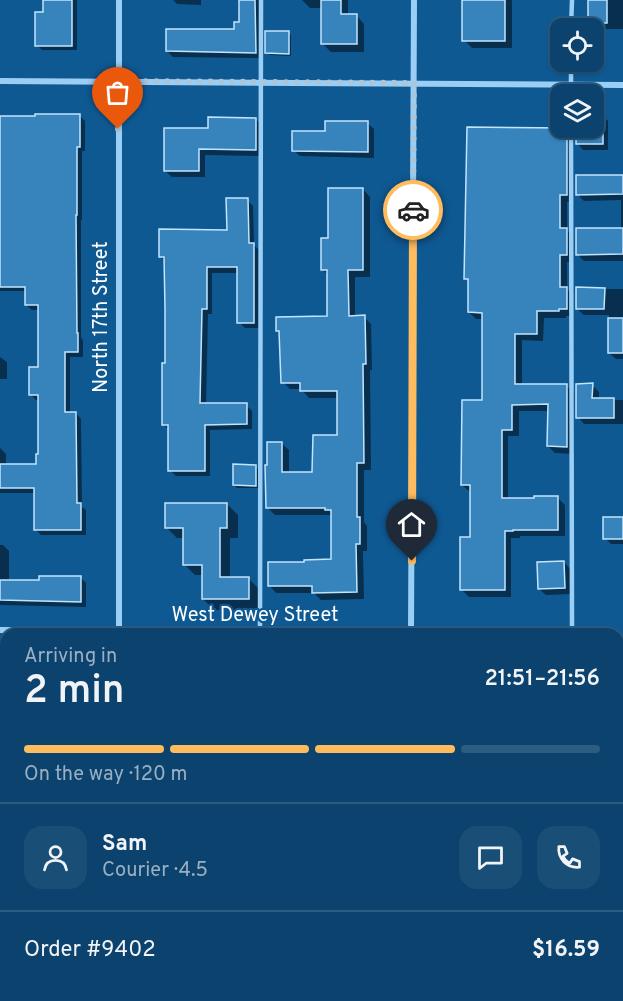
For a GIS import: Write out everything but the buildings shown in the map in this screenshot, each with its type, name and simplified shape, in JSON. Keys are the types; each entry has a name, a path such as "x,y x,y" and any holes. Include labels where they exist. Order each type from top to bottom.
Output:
{"street":[{"name":"North 17th Street","path":"119,0 119,628"},
{"path":"411,628 414,0"},
{"path":"0,81 550,85"},
{"path":"604,85 623,85"}],"lane":[{"path":"260,628 261,0"},
{"path":"571,18 572,0"},
{"path":"571,138 572,628"}],"way so far":[{"path":"118,129 118,81 414,83 413,210"}],"route":[{"path":"412,561 413,210"}]}
